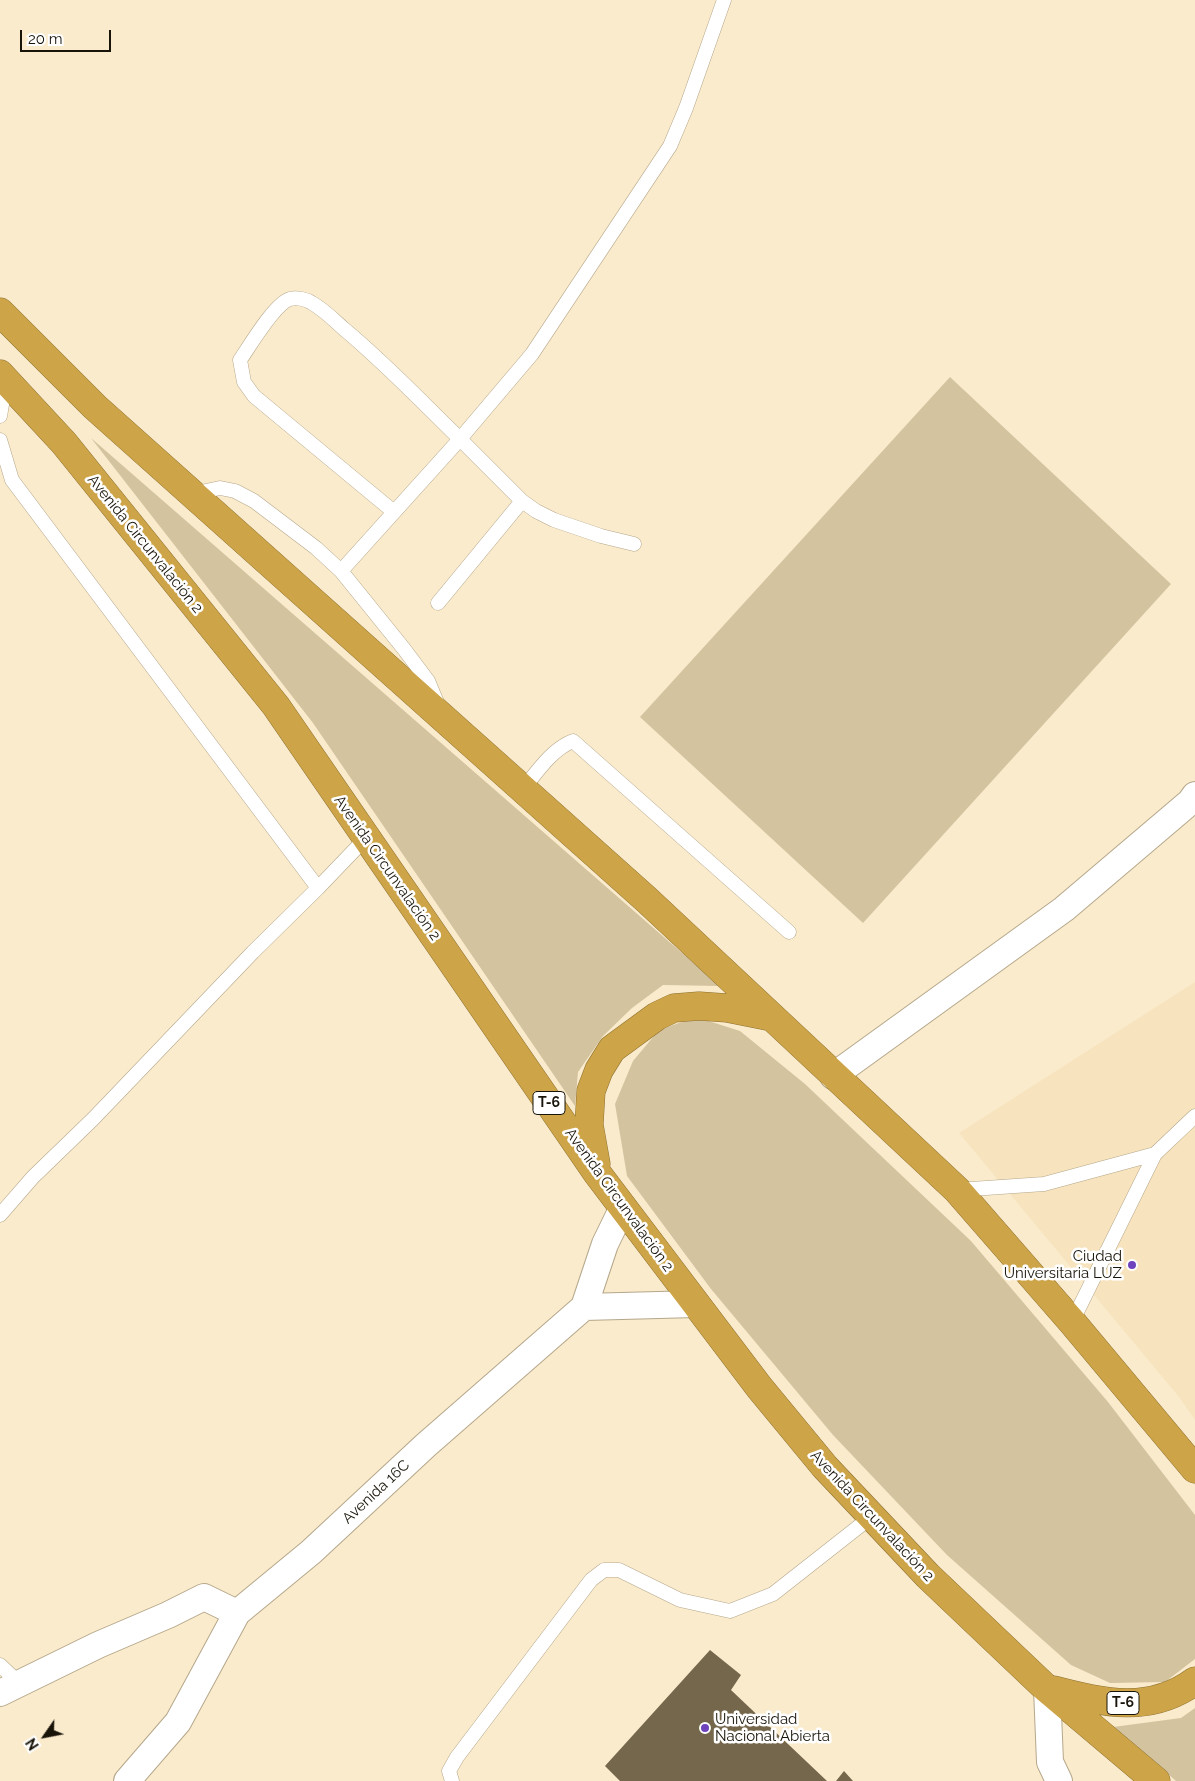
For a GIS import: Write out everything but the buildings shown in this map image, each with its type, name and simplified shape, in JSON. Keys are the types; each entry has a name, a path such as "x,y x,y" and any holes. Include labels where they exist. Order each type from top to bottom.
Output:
{"highway":[{"path":"0,312 95,408 647,900 957,1190 1072,1322 1195,1469"},
{"name":"Avenida Circunvalación 2","path":"3,377 64,443 276,706 597,1173 759,1388 824,1467 928,1576 1047,1689 1156,1781"},
{"name":"T-6","path":"597,1173 589,1125 591,1092 599,1070 612,1049 657,1016 674,1008 698,1006 727,1008 772,1017"},
{"name":"T-6","path":"1047,1689 1109,1702 1138,1703 1161,1699 1181,1691 1195,1681"}],"street":[{"path":"833,1076 1064,909 1190,802 1195,795"},
{"name":"Avenida 16C","path":"127,1781 178,1722 237,1613 311,1552 426,1445 584,1307 606,1244 623,1207"},
{"path":"584,1307 696,1304"},
{"path":"10,1689 98,1645 168,1615 204,1597 237,1613"},
{"path":"1047,1689 1050,1762 1059,1781"}],"lane":[{"path":"341,571 460,439 532,354 670,146 686,108 724,0"},
{"path":"394,512 254,396 244,382 240,360 275,310 290,299 302,299 311,302 360,342 522,501 536,511 554,520 601,536 634,544"},
{"path":"0,416 3,377"},
{"path":"0,440 12,480 318,888"},
{"path":"192,494 220,488 235,491 254,501 316,548 341,571 428,681 444,719"},
{"path":"438,604 522,501"},
{"path":"522,788 547,761 573,741 789,932"},
{"path":"0,1215 33,1177 99,1114 253,952 366,838"},
{"path":"1072,1322 1155,1154 1195,1116"},
{"path":"957,1190 1044,1184 1155,1154"},
{"path":"452,1781 449,1771 457,1757 592,1580 604,1570 619,1570 680,1600 730,1611 773,1594 871,1517"},
{"path":"0,1664 10,1689"}],"shaded area":[{"path":"950,377 1171,584 863,923 640,717"},
{"path":"91,438 720,986 663,985 632,1008 603,1036 578,1072 575,1106 313,723"},
{"name":"Ciudad Universitaria LUZ","path":"1195,982 1195,1420 1179,1397 959,1133"},
{"path":"696,1017 740,1031 805,1084 971,1241 1108,1402 1195,1515 1195,1659 1165,1682 1110,1683 1071,1665 947,1555 833,1435 711,1289 627,1176 615,1104 633,1061 659,1030"},
{"path":"1195,1708 1195,1781 1176,1781 1113,1727 1181,1718"}],"place":[{"name":"Ciudad Universitaria LUZ","path":"1132,1265"},
{"name":"Universidad Nacional Abierta","path":"705,1728"}]}
